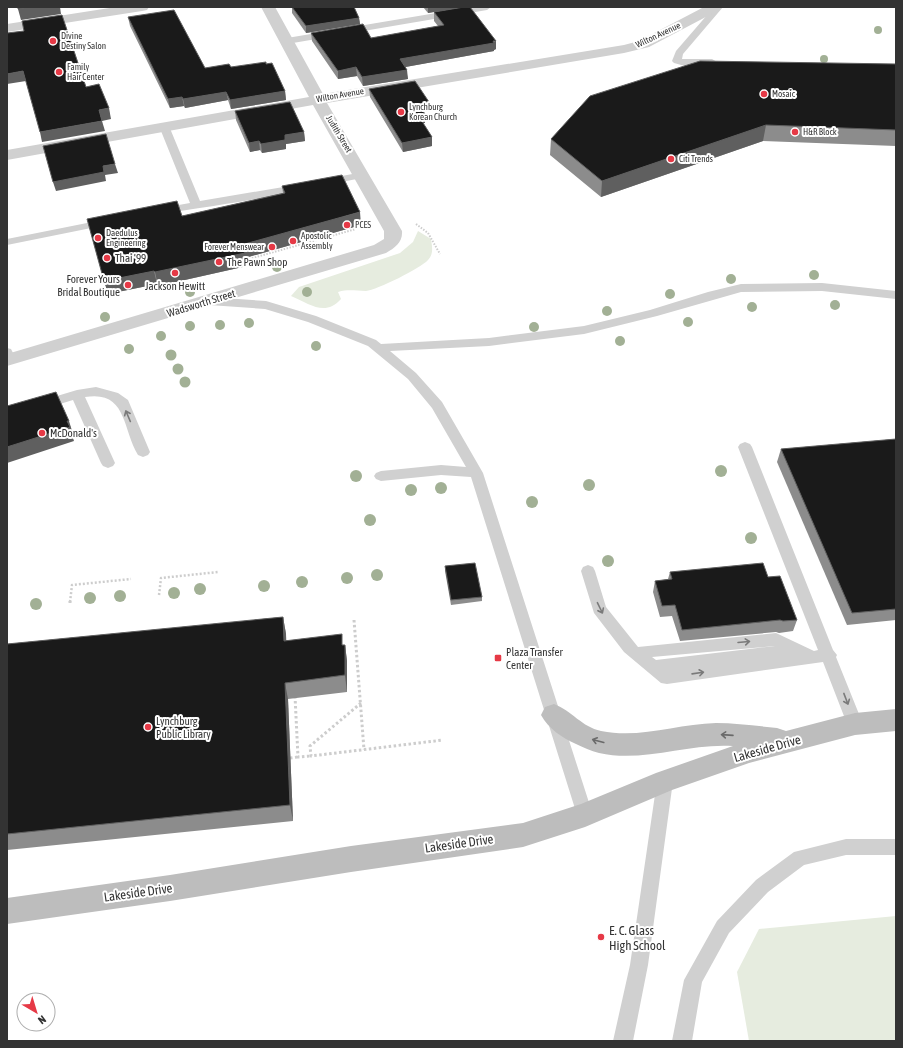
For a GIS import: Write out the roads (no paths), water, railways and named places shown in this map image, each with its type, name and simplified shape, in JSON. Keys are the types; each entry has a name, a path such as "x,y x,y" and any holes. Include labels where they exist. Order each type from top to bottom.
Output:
{"main road":[{"path":"554,715 574,732 599,742 631,745 716,734 794,740"},
{"name":"Lakeside Drive","path":"7,911 170,888 358,858 523,835 585,815 665,781 749,752 855,724 896,720"}],"street":[{"path":"7,28 142,7"},
{"name":"Judith Street","path":"268,7 394,231 392,241"},
{"name":"Wilton Avenue","path":"7,155 318,98 624,49 644,44 714,7"},
{"name":"Wadsworth Street","path":"8,357 209,301 380,249 392,241"}],"lane":[{"path":"287,41 487,7"},
{"path":"719,7 679,53 677,61 685,63 722,62"},
{"path":"164,126 196,204"},
{"path":"147,214 196,204 261,196 363,175"},
{"path":"7,242 120,219"},
{"path":"380,348 489,342 584,330 741,288 822,287 896,295"},
{"path":"209,301 266,305 312,319 354,335 380,348 412,376 437,405 476,473 585,815"},
{"path":"7,416 77,394 96,391 114,396 123,403 143,452"},
{"path":"77,394 108,463"},
{"path":"745,447 829,655 855,724"},
{"path":"381,476 441,470 476,473"},
{"path":"588,570 599,608 628,648 653,667 781,651 812,657 829,655"},
{"path":"636,653 776,639 812,657"},
{"path":"623,1041 639,965 665,781"},
{"path":"682,1041 693,980 723,927 762,886 800,858 846,847 896,847"}],"place":[{"name":"Divine Destiny Salon","path":"53,41"},
{"name":"Family Hair Center","path":"59,72"},
{"name":"Mosaic","path":"764,94"},
{"name":"Lynchburg Korean Church","path":"401,112"},
{"name":"H&R Block","path":"795,132"},
{"name":"Citi Trends","path":"671,159"},
{"name":"PCES","path":"347,225"},
{"name":"Daedulus Engineering","path":"98,238"},
{"name":"Apostolic Assembly","path":"293,241"},
{"name":"Forever Menswear","path":"272,247"},
{"name":"Thai '99","path":"107,258"},
{"name":"The Pawn Shop","path":"219,262"},
{"name":"Jackson Hewitt","path":"175,273"},
{"name":"Forever Yours Bridal Boutique","path":"128,285"},
{"name":"McDonald's","path":"42,433"},
{"name":"Plaza Transfer Center","path":"498,658"},
{"name":"Lynchburg Public Library","path":"148,727"},
{"name":"E. C. Glass High School","path":"601,937"}]}
